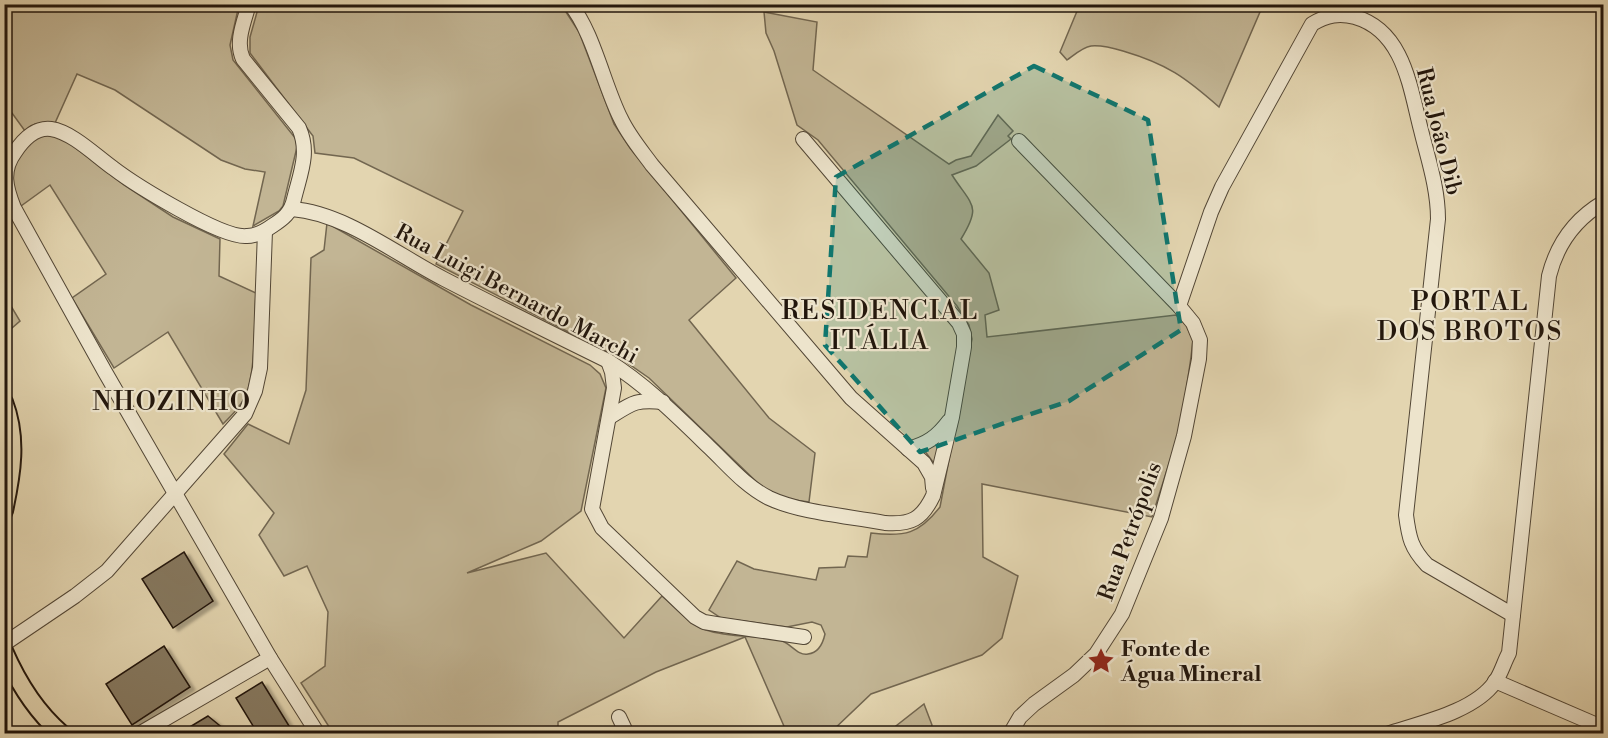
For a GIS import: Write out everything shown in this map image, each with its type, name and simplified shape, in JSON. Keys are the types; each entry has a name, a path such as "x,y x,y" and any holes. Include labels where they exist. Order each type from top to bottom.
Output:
{"main road":[{"path":"4,402 13,451 4,511"},
{"path":"4,651 27,696 40,713 62,734"}],"street":[{"path":"249,4 239,45 240,52 243,59 299,128 304,140 305,155 292,209 282,219 265,231 246,236 237,235 179,210 115,170 78,142 52,129 34,132 21,144 6,168 6,185 14,208 105,372 270,658 318,734"},
{"path":"573,6 584,27 620,118 631,137 652,165 851,398 930,470 933,496"},
{"name":"Rua João Dib","path":"1179,306 1218,195 1312,24 1326,15 1346,15 1364,20 1380,30 1395,48 1405,70 1438,196 1438,219 1406,515 1408,537 1416,554 1427,565 1513,615"},
{"name":"Rua Luigi Bernardo Marchi","path":"292,209 309,211 345,224 443,279 608,361 629,374 663,402 749,486 767,497 786,505 900,524 912,521 928,508 933,496 952,417 964,347 964,334 959,323 803,139"},
{"name":"Rua Petrópolis","path":"1010,734 1020,717 1074,675 1096,654 1122,614 1161,518 1184,436 1199,359 1200,340 1192,322 1179,306 1020,141"},
{"path":"1386,734 1445,715 1484,695 1495,681 1509,653 1554,256 1577,223 1604,202"},
{"path":"4,644 75,596 106,571 245,414 255,391 260,368 265,231"},
{"path":"608,361 614,388 592,509 602,528 695,617 704,622 804,637"},
{"path":"610,417 630,404 643,400 663,402"},
{"path":"908,449 924,445 933,439 952,417"},
{"path":"139,734 270,658"},
{"path":"1495,681 1604,728"},
{"path":"619,717 627,734"}],"highlighted area":[{"path":"1034,66 1148,120 1181,330 1069,401 920,452 825,345 836,177"}],"shaded area":[{"path":"1080,4 1263,5 1219,107 1175,73 1152,61 1123,51 1103,46 1091,46 1067,60 1060,52"},
{"path":"4,5 239,5 230,45 233,60 296,139 297,147 283,206 279,211 253,226 265,172 245,169 221,160 115,90 77,74 55,123 35,124 25,131 12,113 5,113"},
{"path":"259,5 558,5 566,12 579,32 614,124 630,148 736,278 689,320 769,418 815,453 809,502 787,499 763,488 649,378 623,360 436,264 463,211 354,158 315,153 313,136 250,53 250,37"},
{"path":"764,12 817,22 813,70 949,164 971,156 998,115 1013,131 1008,136 1011,139 976,166 952,175 969,200 973,212 961,239 989,273 999,310 985,315 987,337 1176,315 1186,325 1193,340 1181,426 1152,517 982,484 983,557 1018,576 1002,638 982,655 871,694 830,733 787,733 745,637 656,672 558,722 558,733 333,733 301,683 325,666 328,612 307,566 284,576 259,535 274,513 224,454 248,424 289,444 306,390 311,258 324,250 327,223 471,305 590,365 600,374 606,388 581,511 541,541 467,573 546,553 624,638 662,596 688,620 706,630 780,640 801,653 808,654 817,650 823,641 825,634 821,625 812,622 787,627 721,618 709,610 737,561 754,569 816,580 819,568 845,567 848,556 867,557 871,533 910,532 925,523 940,507 972,339 969,325 957,306 818,140 797,125 774,51 766,33"},
{"path":"38,135 60,136 124,185 173,217 220,239 219,276 256,293 252,373 249,385 242,403 223,424 168,332 114,368 72,298 106,274 50,185 21,206 15,195 11,176 13,168"},
{"path":"5,296 20,321 4,334"},
{"path":"942,439 936,463 924,450"},
{"path":"924,704 932,725 929,733 887,733"}],"building":[{"path":"184,552 213,601 173,628 142,579"},
{"path":"164,646 190,687 132,725 106,684"},
{"path":"262,682 294,734 258,734 236,698"},
{"path":"208,716 230,734 178,734"}],"place":[{"name":"Fonte de Água Mineral","path":"1101,661"}],"district":[{"name":"PORTAL DOS BROTOS","path":"1470,316"},
{"name":"RESIDENCIAL ITÁLIA","path":"880,325"},
{"name":"NHOZINHO","path":"172,401"}]}
